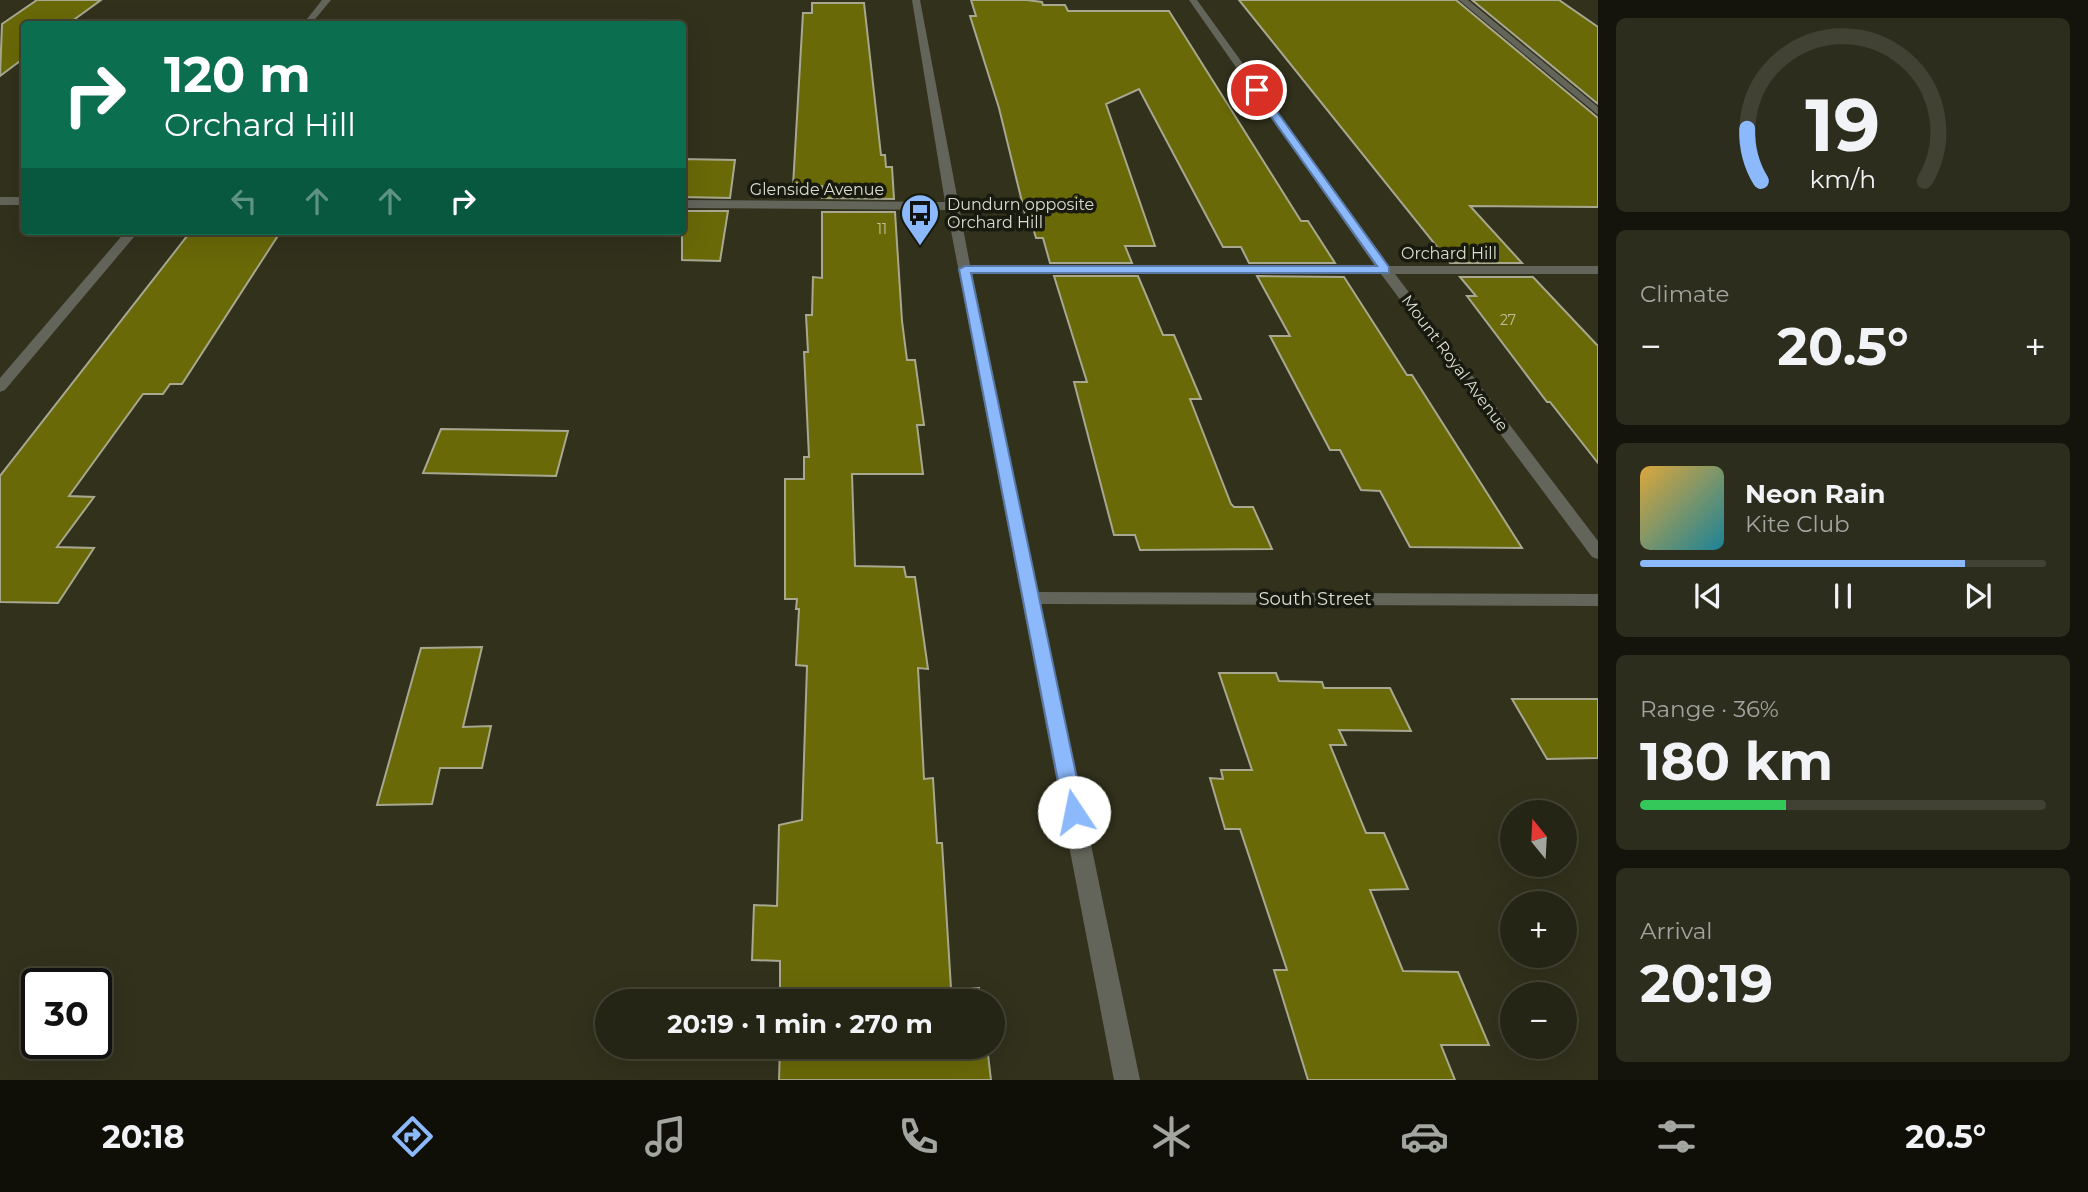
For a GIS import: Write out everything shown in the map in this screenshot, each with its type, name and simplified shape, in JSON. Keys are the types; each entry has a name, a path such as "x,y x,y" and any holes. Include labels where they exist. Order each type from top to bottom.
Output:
{"street":[{"path":"310,21 327,0"},
{"path":"916,0 952,206 1127,1080"},
{"name":"Mount Royal Avenue","path":"1193,0 1385,270 1598,553"},
{"path":"1463,0 1598,111"},
{"path":"0,201 21,201"},
{"name":"Glenside Avenue","path":"686,204 952,206"},
{"path":"0,387 130,235"},
{"name":"Orchard Hill","path":"965,269 1598,270"},
{"name":"South Street","path":"1031,598 1598,600"}],"building":[{"path":"37,0 101,0 72,21 21,21 21,60 0,76 2,24"},
{"path":"971,0 1027,0 1042,2 1043,5 1065,5 1068,11 1169,11 1301,221 1308,221 1335,263 1249,263 1241,247 1223,247 1139,89 1106,104 1155,246 1125,246 1132,263 1050,263 1043,238 1036,238 1029,214 1025,214 999,108 970,16 976,16"},
{"path":"1239,0 1456,0 1598,118 1598,207 1470,206 1522,263 1450,263"},
{"path":"1472,0 1559,0 1598,27 1598,104"},
{"path":"812,3 864,3 881,155 885,155 886,167 892,167 894,199 822,198 822,186 793,186 803,13 812,13"},
{"path":"686,159 735,160 730,198 686,197"},
{"path":"686,211 728,211 720,261 682,260"},
{"path":"822,212 895,212 907,360 915,360 924,425 917,425 923,474 852,474 855,566 904,567 906,577 915,577 928,669 918,668 924,779 933,778 937,843 942,843 951,988 979,989 780,989 780,961 752,960 754,905 777,906 779,825 802,820 807,666 796,665 799,609 796,609 797,599 785,599 785,479 804,479 804,457 809,457 804,352 808,352 806,315 812,315 813,277 822,278"},
{"path":"188,235 278,235 182,384 170,384 163,394 143,394 69,496 94,497 57,547 94,548 58,603 0,602 0,476"},
{"path":"1054,276 1138,276 1163,335 1174,335 1201,399 1190,399 1231,504 1234,507 1253,507 1272,549 1140,550 1135,535 1114,535 1074,382 1087,382"},
{"path":"1257,276 1344,277 1407,375 1412,375 1522,548 1410,547 1380,491 1361,490 1340,450 1330,450 1270,336 1290,336"},
{"path":"1460,277 1533,277 1598,346 1598,463 1550,402 1547,402 1467,296 1476,296"},
{"path":"441,429 568,431 556,476 423,473"},
{"path":"482,647 463,727 491,726 482,768 440,768 432,804 377,805 421,648"},
{"path":"1219,673 1276,673 1279,681 1322,682 1324,688 1390,688 1411,731 1339,730 1346,745 1330,745 1366,833 1384,833 1408,889 1370,890 1403,971 1458,972 1489,1045 1441,1045 1455,1080 1308,1080 1274,970 1287,970 1240,829 1225,829 1210,778 1223,779 1221,770 1252,770"},
{"path":"1512,699 1598,699 1598,758 1547,759"},
{"path":"780,1059 989,1059 991,1080 779,1080"}],"place":[{"name":"Dundurn opposite Orchard Hill","path":"920,247"}],"route":[{"path":"1074,812 965,269 1385,270 1257,90"}]}
